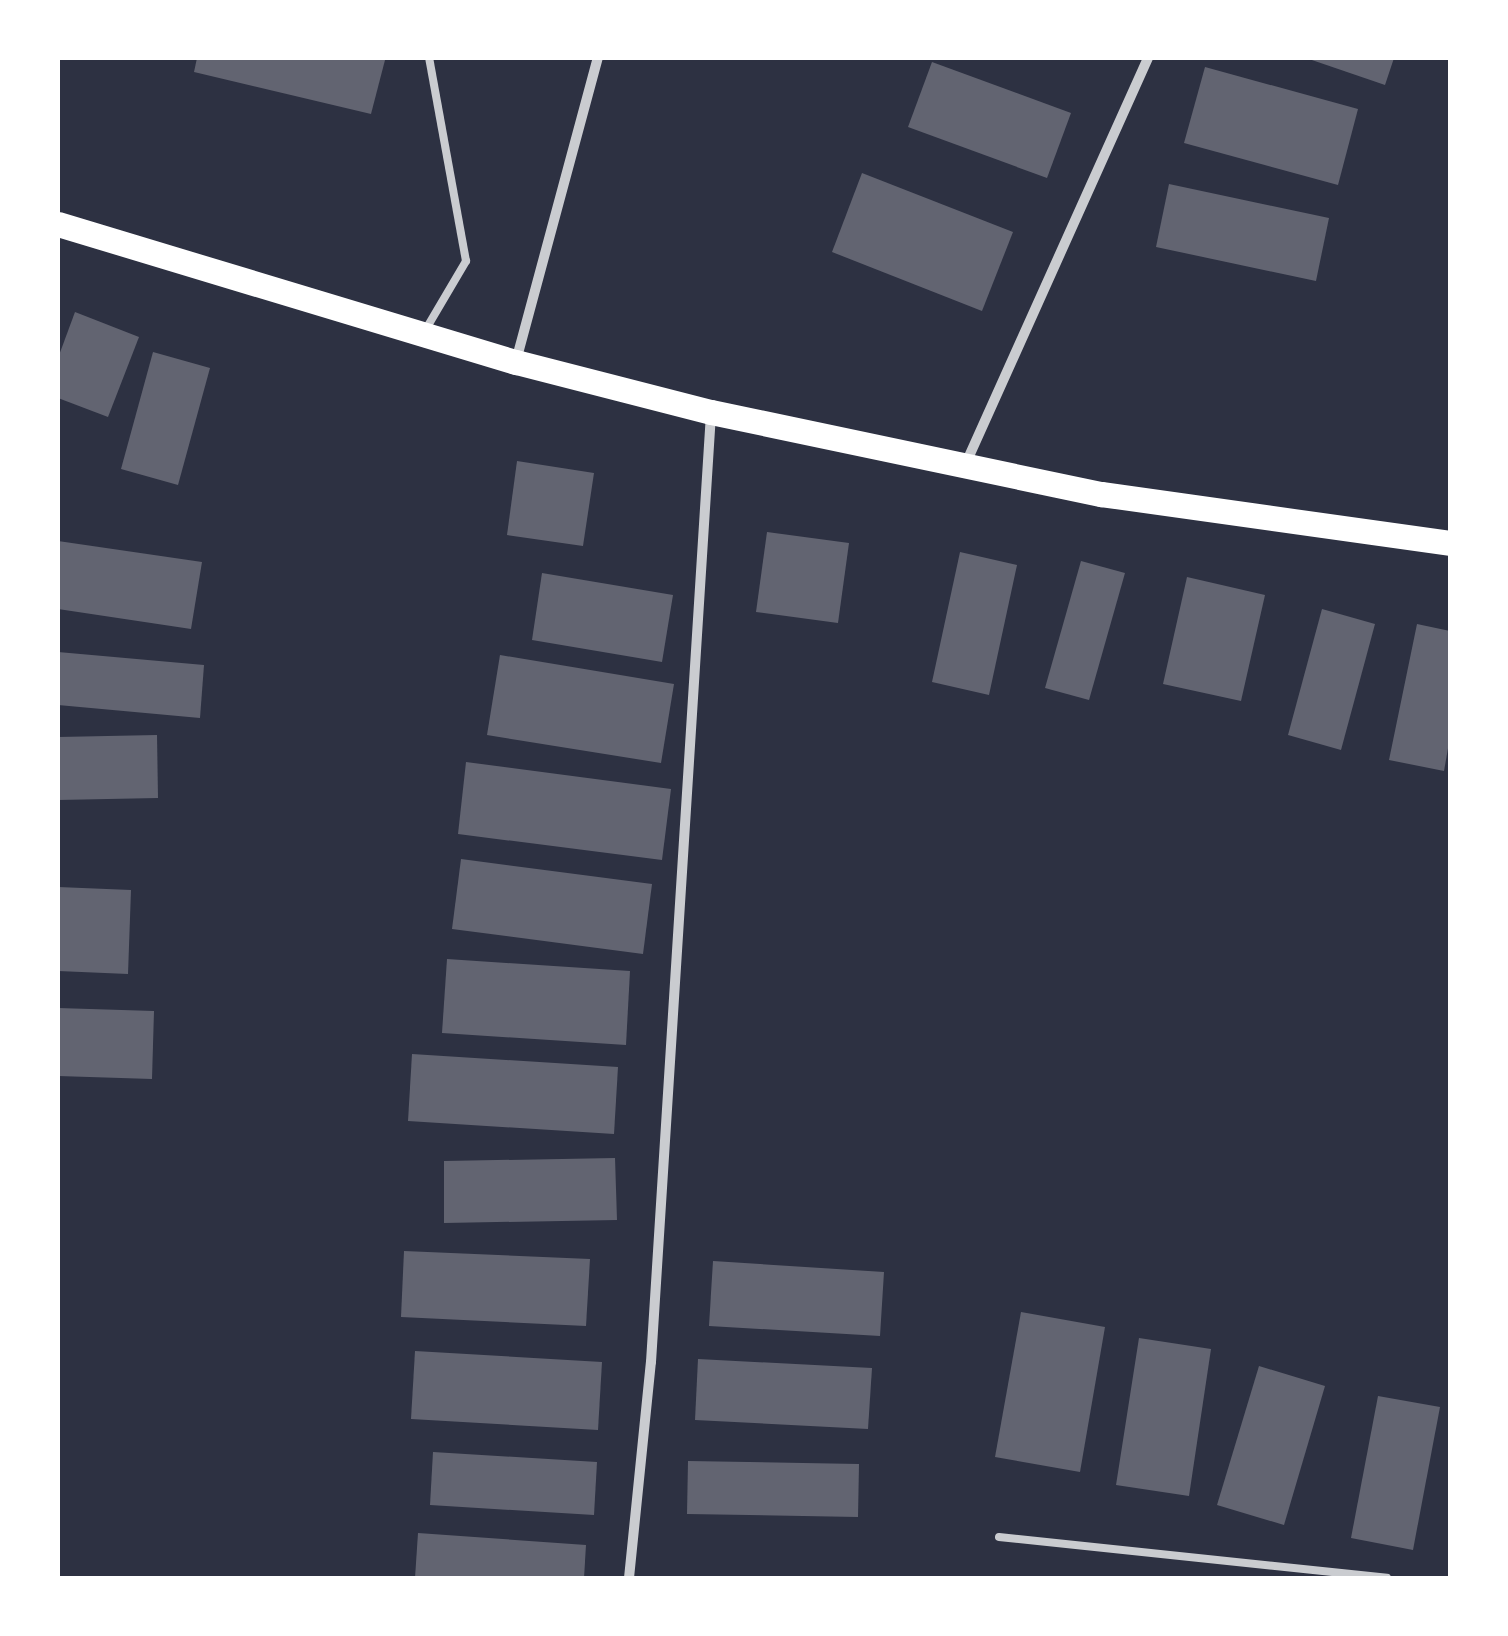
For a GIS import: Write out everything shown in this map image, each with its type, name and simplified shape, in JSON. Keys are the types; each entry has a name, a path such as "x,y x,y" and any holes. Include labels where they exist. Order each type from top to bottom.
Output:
{"main road":[{"path":"58,224 516,362 711,412 1101,494 1450,543"}],"street":[{"path":"516,362 598,58"},
{"path":"966,463 1148,58"},
{"path":"629,1578 651,1362 711,412"}],"lane":[{"path":"424,333 466,261 429,58"},
{"path":"999,1537 1387,1578"}],"building":[{"path":"197,58 385,60 371,114 194,72"},
{"path":"1306,58 1394,58 1385,85"},
{"path":"932,62 1071,113 1047,178 908,127"},
{"path":"1205,67 1358,109 1338,185 1184,143"},
{"path":"862,173 1013,232 982,311 832,252"},
{"path":"1169,184 1329,218 1316,281 1156,247"},
{"path":"75,312 139,337 108,417 58,398 58,358"},
{"path":"153,352 210,368 178,485 121,469"},
{"path":"517,461 594,473 583,546 507,535"},
{"path":"767,532 849,543 838,623 756,612"},
{"path":"58,541 202,562 191,629 58,609"},
{"path":"960,552 1017,565 989,695 932,682"},
{"path":"1081,561 1125,573 1089,700 1045,688"},
{"path":"542,573 673,595 662,662 532,640"},
{"path":"1187,577 1265,595 1241,701 1163,684"},
{"path":"1322,609 1375,624 1341,750 1288,735"},
{"path":"1417,624 1450,631 1450,737 1444,771 1389,760"},
{"path":"58,652 204,665 200,718 58,705"},
{"path":"500,655 674,684 661,763 487,735"},
{"path":"157,735 158,798 58,800 58,737"},
{"path":"466,762 671,789 662,860 458,834"},
{"path":"461,859 652,884 643,954 452,929"},
{"path":"58,887 131,890 128,974 58,971"},
{"path":"447,959 630,971 626,1045 442,1033"},
{"path":"58,1008 154,1011 152,1079 58,1076"},
{"path":"412,1054 618,1067 614,1134 408,1121"},
{"path":"615,1158 617,1220 444,1223 444,1161"},
{"path":"404,1251 590,1259 586,1326 401,1317"},
{"path":"713,1261 884,1272 880,1336 709,1326"},
{"path":"1021,1312 1105,1327 1080,1472 995,1457"},
{"path":"1139,1338 1211,1349 1189,1496 1116,1485"},
{"path":"415,1351 602,1362 598,1430 411,1419"},
{"path":"698,1359 872,1368 868,1429 695,1420"},
{"path":"1259,1366 1325,1386 1284,1525 1217,1505"},
{"path":"1378,1396 1440,1407 1413,1550 1351,1538"},
{"path":"433,1452 597,1462 594,1515 430,1505"},
{"path":"688,1461 859,1464 858,1517 687,1514"},
{"path":"418,1533 586,1545 584,1578 415,1578"}]}
